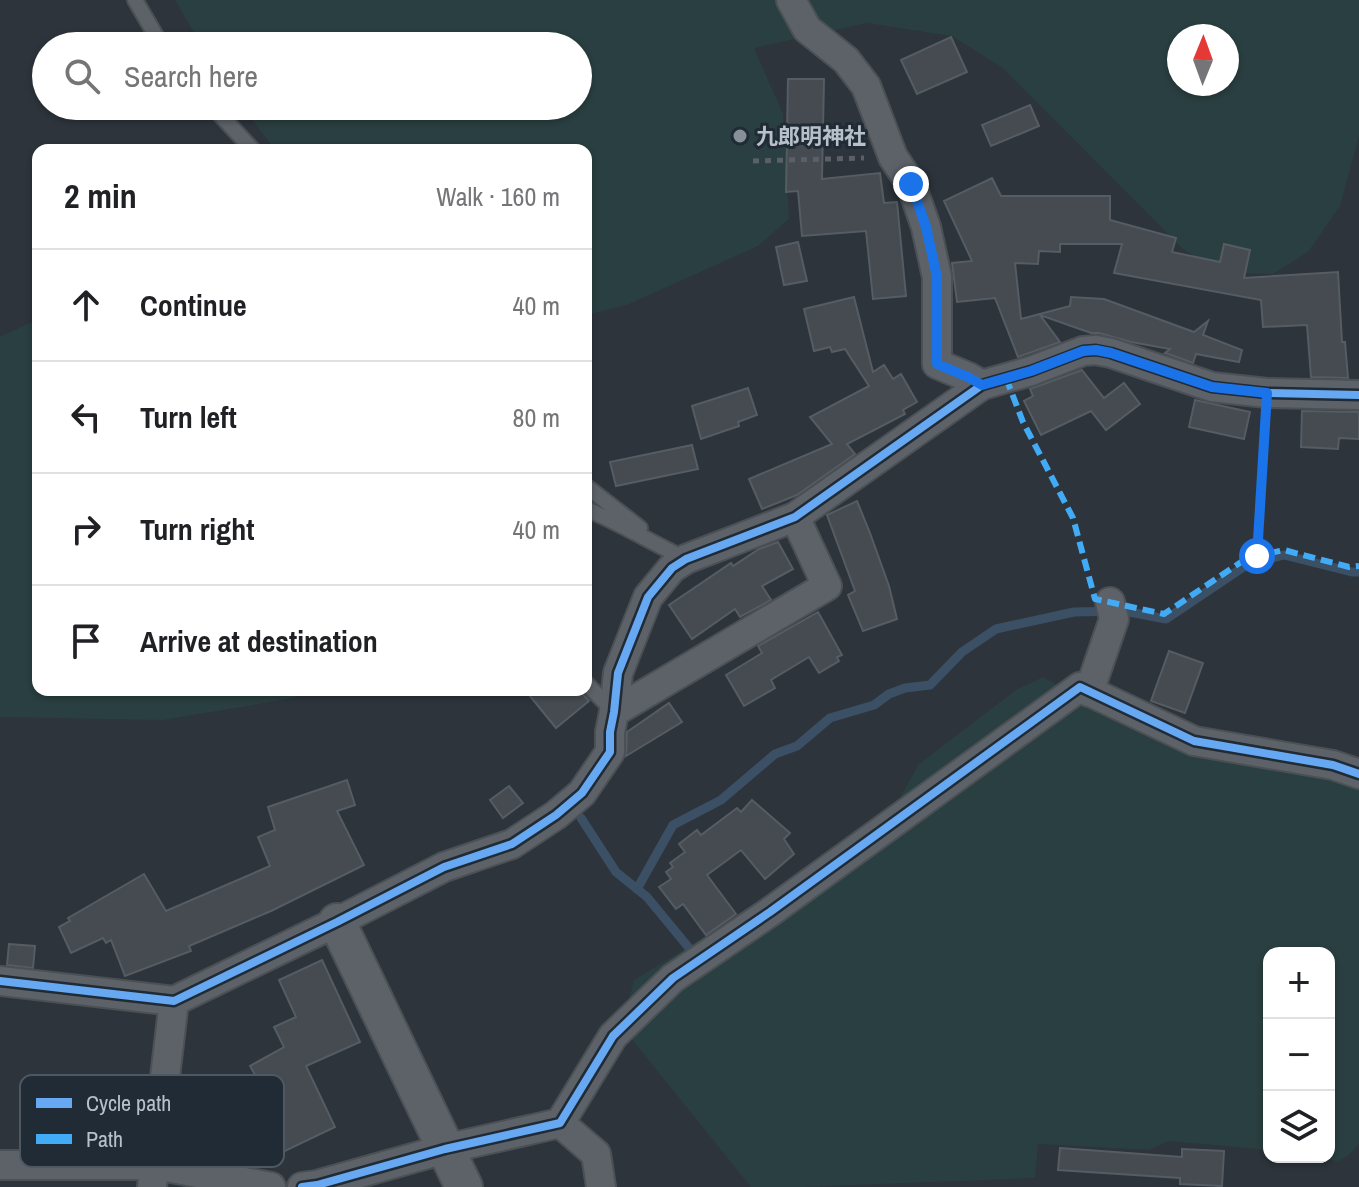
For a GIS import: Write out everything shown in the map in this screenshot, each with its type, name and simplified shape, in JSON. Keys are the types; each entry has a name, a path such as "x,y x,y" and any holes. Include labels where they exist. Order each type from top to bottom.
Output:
{"street":[{"path":"791,0 807,29 846,60 866,86 893,157 911,184 926,227 937,277 937,364 982,385"},
{"path":"0,981 174,1001 444,867 512,844 556,815 582,793 610,752 618,673 648,597 672,568 677,555 795,517 982,385 1083,351 1096,350 1212,387 1267,393 1359,395"},
{"path":"614,712 827,586 795,517"},
{"path":"1089,692 1112,611"},
{"path":"302,1187 445,1149 560,1123 613,1036 673,978 782,904 1080,687 1194,741 1333,765 1359,774"},
{"path":"337,922 464,1187"},
{"path":"166,1075 174,1001"},
{"path":"560,1123 596,1154 601,1187"},
{"path":"4,1172 154,1176 271,1187"}],"lane":[{"path":"135,0 154,32"},
{"path":"225,120 247,144"},
{"path":"592,491 677,555"},
{"path":"592,512 677,555"},
{"path":"592,689 614,712"}],"path":[{"path":"753,161 863,158"},
{"path":"1257,556 1267,393"}],"green space":[{"path":"175,0 1359,0 1359,136 1340,206 1308,252 1273,274 1222,273 1183,249 1003,68 952,36 867,23 754,48 783,114 789,219 758,246 627,305 592,314 592,144 270,144 252,120 592,120 592,32 194,32"},
{"path":"32,322 32,696 297,696 163,720 0,717 0,337"},
{"path":"1043,677 1080,698 1191,749 1359,766 1359,1144 1349,1155 1335,1162 1335,947 1263,947 1263,1149 1169,1141 1149,1150 1038,1144 1035,1178 751,1187 622,1027 634,980 786,892 836,846 890,815 919,764 1016,690"}],"building":[{"path":"951,37 967,72 917,94 901,60"},
{"path":"788,79 824,79 822,179 880,173 884,203 897,202 906,296 873,299 866,231 802,236 798,191 786,192"},
{"path":"1030,105 1039,126 991,146 982,125"},
{"path":"992,178 1001,196 1110,196 1110,220 1176,238 1172,252 1220,262 1224,244 1250,250 1244,278 1338,272 1342,342 1345,342 1348,378 1311,377 1307,325 1263,327 1261,300 1114,273 1122,244 1060,244 1060,252 1039,251 1038,264 1015,263 1021,319 1070,306 1071,297 1104,299 1194,332 1208,321 1203,335 1242,350 1239,362 1196,354 1193,363 1165,353 1170,349 1091,333 1040,315 1060,342 1018,357 995,298 957,302 952,263 972,261 944,201"},
{"path":"798,242 807,281 784,285 776,247"},
{"path":"854,297 873,372 884,365 893,379 901,374 917,402 903,410 905,414 847,444 855,454 797,495 762,509 749,479 832,444 810,417 869,386 845,349 832,352 830,347 814,351 804,309"},
{"path":"1082,370 1104,398 1124,383 1140,404 1106,430 1091,411 1041,435 1024,401 1033,396 1030,389"},
{"path":"748,388 757,415 738,422 739,426 701,439 692,406"},
{"path":"1195,400 1250,412 1244,439 1189,427"},
{"path":"1302,411 1359,412 1359,439 1339,438 1338,449 1301,447"},
{"path":"692,445 698,469 616,486 610,462"},
{"path":"857,501 889,586 897,619 863,631 848,595 855,591 827,515"},
{"path":"778,542 793,569 762,586 771,600 740,617 735,609 692,639 669,605 731,563 733,566 759,549"},
{"path":"818,612 842,655 837,657 839,661 819,673 809,657 771,680 775,688 744,706 726,675 762,653 758,646"},
{"path":"1169,651 1203,663 1185,713 1151,701"},
{"path":"530,696 584,696 589,701 556,728"},
{"path":"669,703 682,722 626,756 627,732"},
{"path":"347,780 355,805 337,811 364,865 271,911 189,946 191,951 125,976 111,940 106,943 103,938 71,953 59,927 70,921 68,918 144,874 166,911 270,866 258,837 275,830 268,807"},
{"path":"509,786 523,803 503,818 490,800"},
{"path":"752,800 790,833 784,839 794,854 765,879 741,850 707,875 736,914 706,935 683,904 676,909 659,887 671,879 666,872 673,867 670,863 685,852 679,844 697,830 701,835 737,808 741,812"},
{"path":"9,944 35,946 33,968 7,965"},
{"path":"322,960 360,1042 306,1066 335,1127 284,1151 284,1075 255,1075 250,1066 284,1047 274,1027 296,1017 279,980"},
{"path":"1060,1148 1182,1157 1182,1149 1224,1151 1222,1186 1180,1184 1180,1178 1058,1170"}],"waterway":[{"path":"637,889 673,825 721,800 775,754 797,746 830,718 874,705 889,694 905,688 930,685 962,652 996,629 1074,612 1124,611 1166,619 1248,564 1284,555 1359,572"},
{"path":"581,818 616,872 647,897 694,954"}],"marked path":[{"path":"1006,378 1023,422 1073,518 1095,599 1164,614 1247,558 1284,550 1349,567 1359,566"}],"cycle path":[{"path":"0,981 174,1001 444,867 512,844 556,815 582,793 610,752 618,673 648,597 672,568 686,559 795,517 982,385 1083,351 1096,350 1212,387 1267,393 1359,395"},
{"path":"302,1187 445,1149 560,1123 613,1036 673,978 770,912 1080,687 1194,741 1333,765 1359,774"}],"place":[{"name":"九郎明神社","path":"740,136"}],"route":[{"path":"911,184 926,227 937,277 937,364 982,385 1083,351 1096,350 1212,387 1267,393 1257,556"}]}
